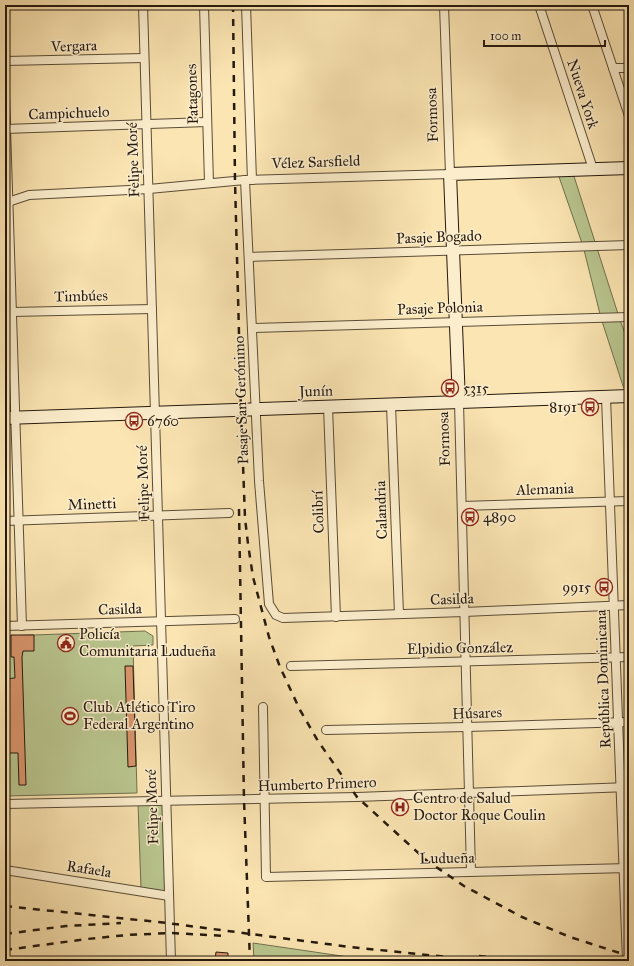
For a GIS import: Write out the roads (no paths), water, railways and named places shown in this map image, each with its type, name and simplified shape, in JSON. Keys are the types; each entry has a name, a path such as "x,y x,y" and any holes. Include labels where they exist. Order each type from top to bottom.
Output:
{"main road":[{"name":"Vélez Sarsfield","path":"450,174 629,168"},
{"name":"Formosa","path":"450,174 459,402"},
{"name":"Junín","path":"10,418 629,396"}],"street":[{"name":"Felipe Moré","path":"143,5 171,961"},
{"name":"Patagones","path":"204,5 209,183"},
{"name":"Pasaje San Gerónimo","path":"246,5 249,257 259,481 268,604 276,615"},
{"name":"Formosa","path":"444,5 450,174"},
{"name":"Nueva York","path":"539,5 593,169"},
{"path":"592,5 629,116"},
{"name":"Vergara","path":"5,61 144,58"},
{"path":"613,68 629,68"},
{"path":"5,97 7,202 12,312 10,418 18,520 22,626"},
{"name":"Campichuelo","path":"6,129 207,122"},
{"name":"Vélez Sarsfield","path":"7,202 29,195 149,189 249,180 450,174"},
{"name":"Pasaje Bogado","path":"249,257 629,245"},
{"name":"Timbúes","path":"12,312 152,309"},
{"name":"Pasaje Polonia","path":"252,328 629,317"},
{"name":"República Dominicana","path":"606,397 619,722 625,787 628,961"},
{"name":"Formosa","path":"459,402 471,872"},
{"name":"Calandria","path":"391,405 399,614"},
{"name":"Colibrí","path":"328,407 336,617"},
{"name":"Alemania","path":"462,506 629,501"},
{"name":"Minetti","path":"5,521 229,513"},
{"name":"Casilda","path":"276,615 283,618 336,617 629,605"},
{"name":"Casilda","path":"5,626 235,619"},
{"name":"Elpidio González","path":"291,666 629,657"},
{"path":"263,707 264,799"},
{"name":"Húsares","path":"326,730 629,722"},
{"name":"Humberto Primero","path":"5,804 357,797 625,787"},
{"name":"Ludueña","path":"264,799 266,877 627,868"},
{"name":"Rafaela","path":"5,870 169,896"}],"railway":[{"path":"233,5 235,181 245,518 253,577 269,637 280,667 300,710 318,741 357,797 426,860 464,886 522,917 570,937 629,956"},
{"path":"239,509 244,800 250,961"},
{"path":"5,906 167,923 350,947 486,961"},
{"path":"5,934 66,926 121,923"},
{"path":"5,950 127,935 170,933 226,936"},
{"path":"479,956 529,961"}],"place":[{"name":"5315","path":"450,388"},
{"name":"8191","path":"590,407"},
{"name":"6760","path":"134,421"},
{"name":"4890","path":"470,517"},
{"name":"9915","path":"604,587"},
{"name":"Policía Comunitaria Ludueña","path":"66,643"},
{"name":"Club Atlético Tiro Federal Argentino","path":"70,716"},
{"name":"Centro de Salud Doctor Roque Coulin","path":"400,807"}]}
